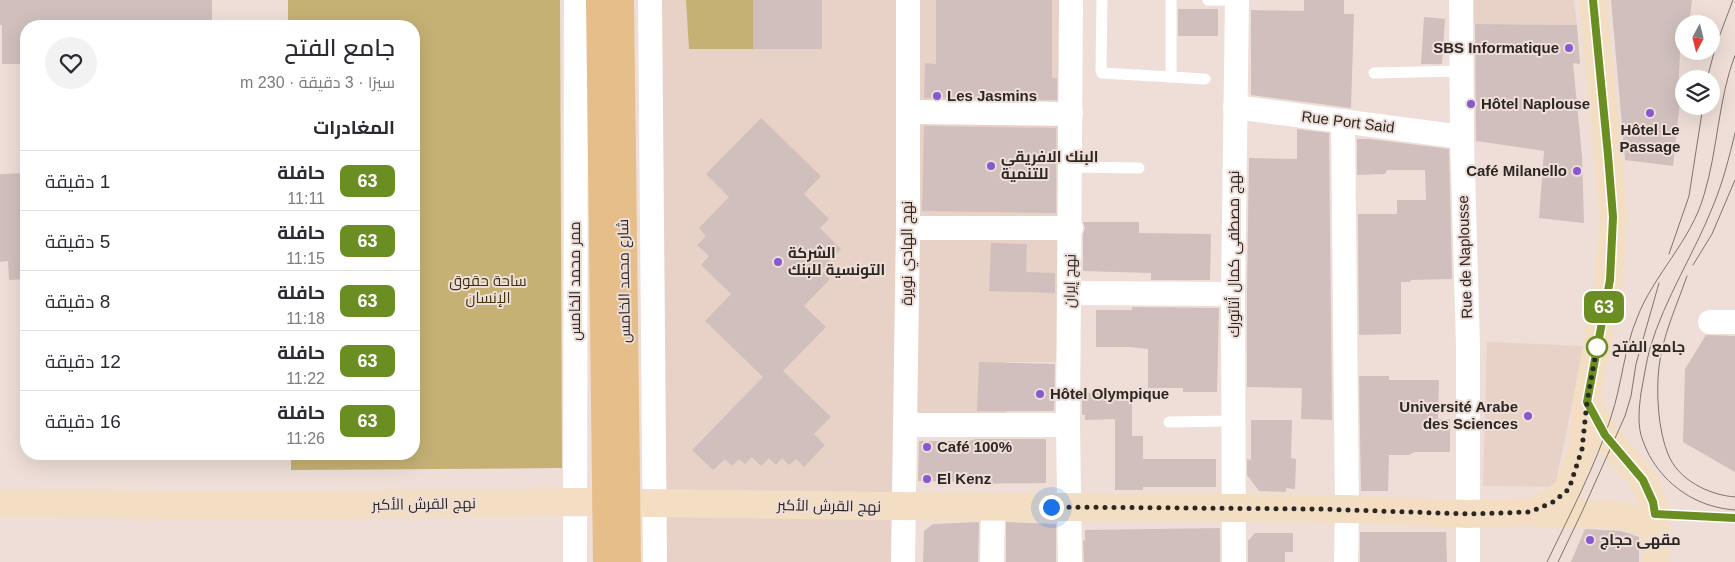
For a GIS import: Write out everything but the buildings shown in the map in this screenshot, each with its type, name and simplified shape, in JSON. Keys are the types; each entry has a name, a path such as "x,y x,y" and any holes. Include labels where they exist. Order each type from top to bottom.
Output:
{"main road":[{"name":"شارع محمد الخامس","path":"600,0 616,503 627,562"},
{"name":"شارع محمد الخامس","path":"607,562 616,503 620,0"},
{"path":"1530,512 1553,502 1569,489 1582,449 1587,402 1610,280 1613,217 1593,0"},
{"path":"1587,402 1605,435 1643,480 1653,502 1656,523 1656,562"},
{"name":"نهج القرش الأكبر","path":"0,503 254,506 574,502 1347,509 1469,514 1530,512 1624,516 1656,523"}],"street":[{"name":"ممر محمد الخامس","path":"575,562 576,0"},
{"name":"شارع محمد الخامس","path":"650,0 655,562"},
{"name":"نهج الهادي نويرة","path":"903,562 908,228 908,0"},
{"name":"نهج إيران","path":"1070,562 1068,426 1071,0"},
{"name":"نهج مصطفى كمال أتاتورك","path":"1234,562 1233,294 1237,0"},
{"name":"Rue de Naplousse","path":"1461,0 1462,136 1468,346 1468,562"},
{"name":"Rue Port Said","path":"1235,107 1462,136"},
{"path":"908,112 1071,114"},
{"path":"1343,121 1346,562"},
{"path":"908,228 1070,228"},
{"path":"1070,293 1233,294"},
{"path":"1710,322 1735,322"},
{"path":"906,425 1068,426"},
{"path":"992,562 993,507"}],"lane":[{"path":"1102,0 1102,74 1204,79"},
{"path":"1171,0 1171,77"},
{"path":"1208,0 1237,0"},
{"path":"1374,73 1461,71"},
{"path":"1071,167 1139,168"},
{"path":"1169,422 1234,420"}],"shaded area":[{"path":"660,0 1065,0 1064,362 1006,362 1006,426 897,426 894,562 666,562"},
{"path":"1474,0 1574,0 1577,25 1474,24"},
{"name":"Université Arabe des Sciences","path":"1487,342 1584,346 1555,487 1483,486"}],"green space":[{"name":"ساحة حقوق الإنسان","path":"288,0 560,0 562,468 291,470 291,460 420,460 420,20 288,20"},
{"path":"686,0 753,0 753,49 689,49"}],"tram line":[{"path":"1709,70 1716,45 1733,0"},
{"path":"1547,562 1582,490 1605,435 1615,405 1629,342 1637,318 1644,302 1682,243 1698,212 1709,178 1721,107 1735,55"},
{"path":"1669,254 1689,196 1702,115"},
{"path":"1735,133 1723,179 1713,206 1656,330 1646,365 1639,417 1641,436 1645,446 1658,469 1672,484 1688,496 1706,504 1735,510"},
{"path":"1693,265 1712,234 1735,180"},
{"path":"1687,276 1661,356 1658,377 1658,399 1662,434 1668,454 1679,471 1687,479 1715,493 1735,497"},
{"path":"1558,562 1625,416 1631,396 1636,364 1659,283"}],"bus line":[{"name":"63","path":"1593,0 1613,217 1610,280 1587,402 1605,435 1643,480 1653,502 1655,514 1735,518"}],"place":[{"name":"SBS Informatique","path":"1569,48"},
{"name":"Les Jasmins","path":"937,96"},
{"name":"Hôtel Naplouse","path":"1471,104"},
{"name":"Hôtel Le Passage","path":"1650,113"},
{"name":"البنك الافريقي للتنمية","path":"991,166"},
{"name":"Café Milanello","path":"1577,171"},
{"name":"الشركة التونسية للبنك","path":"778,262"},
{"name":"جامع الفتح","path":"1597,347"},
{"name":"Hôtel Olympique","path":"1040,394"},
{"name":"Université Arabe des Sciences","path":"1528,416"},
{"name":"Café 100%","path":"927,447"},
{"name":"El Kenz","path":"927,479"},
{"name":"مقهى حجاج","path":"1590,540"}],"route":[{"path":"1051,507 1347,509 1469,514 1530,512 1553,502 1569,489 1582,449 1587,402 1597,347"}]}
